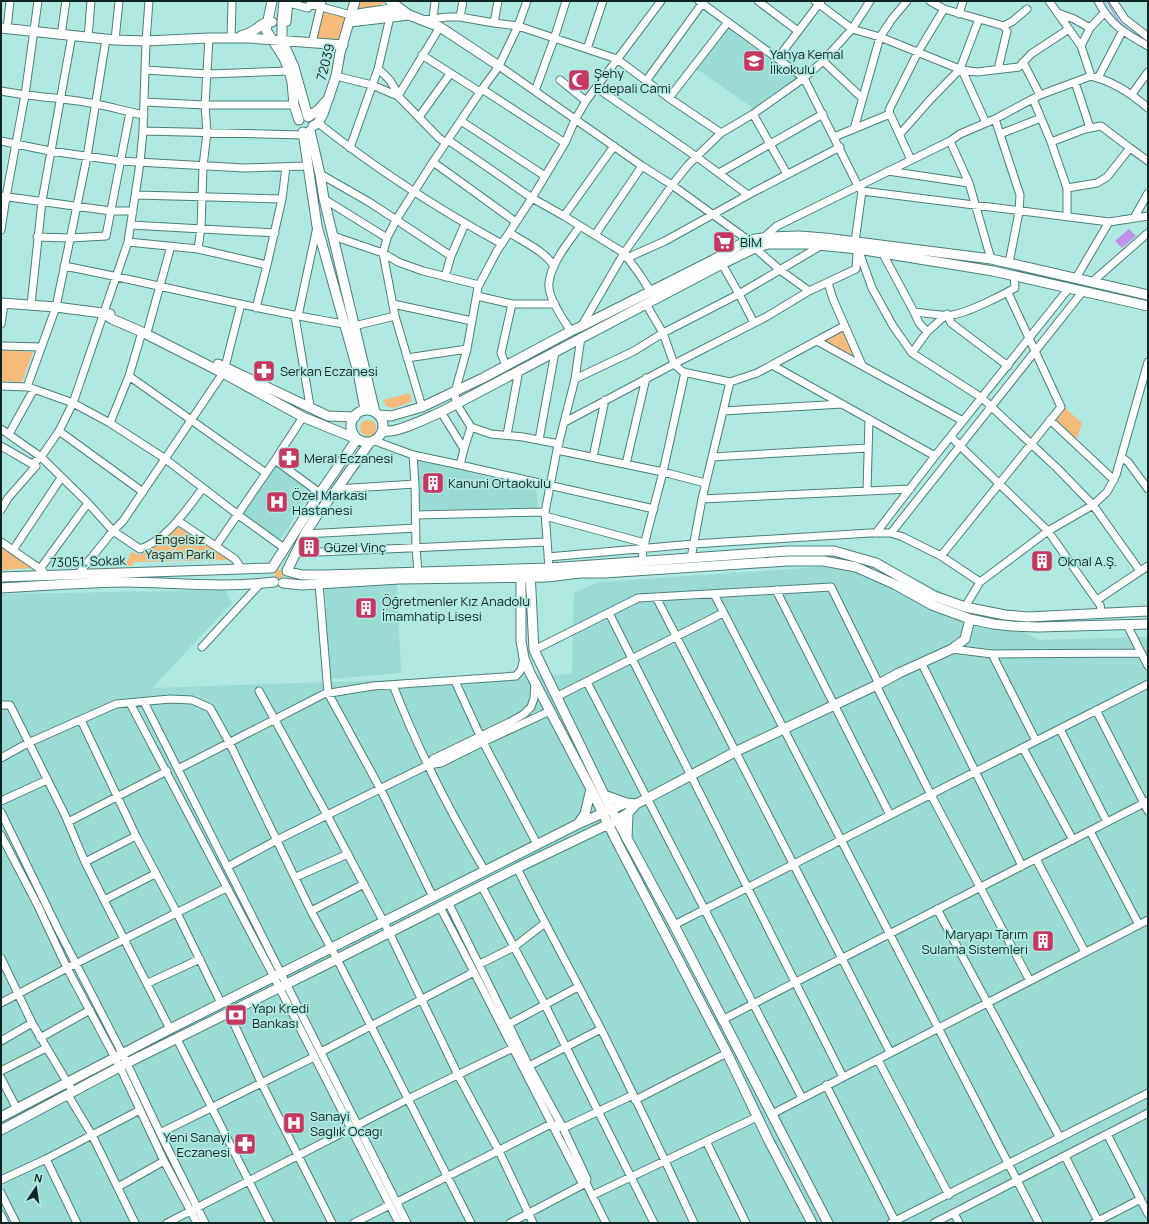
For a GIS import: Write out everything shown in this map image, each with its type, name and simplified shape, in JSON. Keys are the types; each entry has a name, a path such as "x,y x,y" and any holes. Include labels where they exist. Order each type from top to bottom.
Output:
{"main road":[{"path":"272,1 266,30 277,40 294,67 308,117 312,120 309,129 308,166 317,226 358,372 365,410"},
{"name":"72039","path":"309,129 323,114 336,76 340,53 355,1"},
{"path":"390,1 400,4 409,15"},
{"path":"288,2 277,40 289,70 292,82 294,104 299,120"},
{"path":"350,18 400,4"},
{"path":"350,18 409,15 429,20 499,66"},
{"path":"234,38 252,32 268,21 282,22"},
{"path":"4,29 111,40 146,41 234,38 312,43 320,42 343,45"},
{"path":"309,129 297,127 297,122 303,116 308,117 318,110 328,98"},
{"path":"278,582 286,579 287,571 295,554 317,515 372,441 381,435 383,431 383,422 376,413 354,326 309,129"},
{"path":"224,370 310,406 328,416 354,416 365,410 391,416 422,407 455,392 571,331 580,328 731,251 748,240 770,236 799,236 857,246 883,254 993,271 1148,306"},
{"path":"383,431 388,432 409,425 440,412 722,264 755,248 768,244 800,243 857,246 991,259 1148,295"},
{"path":"2,304 56,306 104,314 114,314 224,370 303,417 361,441 372,441"},
{"path":"354,416 351,426 357,439"},
{"path":"278,582 269,575 272,568 320,492 357,439"},
{"path":"252,569 270,563 283,549"},
{"path":"272,568 277,565 282,566 287,571 306,575 418,572 525,573 548,572 642,561 788,551 834,551 876,563 934,596 965,607 1005,615 1028,617 1148,611"},
{"path":"295,554 294,565 298,570 306,575"},
{"path":"548,572 627,572 787,561 824,561 856,567 896,585 932,605 970,619 1012,626 1038,627 1148,624"},
{"name":"73051. Sokak","path":"1,577 272,568"},
{"path":"532,624 534,594 536,587 548,572"},
{"path":"504,578 525,573"},
{"path":"520,623 525,573"},
{"path":"525,573 534,650 604,796 607,811"},
{"path":"1,588 126,582 260,584 278,582 302,585 399,579 504,578 510,579 514,582 517,588 521,641 524,658 535,682 591,789 607,811 612,822 617,842 727,1053 757,1117 812,1223"},
{"path":"1,1130 124,1065 229,1014 481,885 612,822 628,813 636,804 735,752 952,649 965,639 970,619"},
{"path":"578,824 585,814 591,789"},
{"path":"604,796 626,803 636,804"},
{"path":"1,1117 118,1055 537,844 626,803"},
{"path":"627,839 628,813"},
{"path":"612,822 627,839 674,925 828,1223"},
{"path":"579,837 602,833 608,835 617,842"}],"street":[{"path":"4,29 10,1"},
{"path":"1,230 3,197 16,143 25,95 35,32 38,1"},
{"path":"61,35 66,1"},
{"path":"88,38 91,1"},
{"path":"9,434 31,388 41,347 56,306 87,156 95,104 119,1"},
{"path":"32,464 41,457 59,431 73,403 128,242 136,195 143,131 149,1"},
{"path":"232,1 234,38"},
{"path":"435,1 429,20 460,17 518,26 617,59 669,98 721,133"},
{"path":"460,17 463,1"},
{"path":"494,23 498,1"},
{"path":"422,407 395,316 383,253 387,238 396,220 481,90 499,66 518,26 527,1"},
{"path":"535,91 566,1"},
{"path":"587,50 603,1"},
{"path":"661,1 586,101 575,120 565,143 502,244 479,285 466,349 455,392 456,403 471,427 491,434 539,440 593,457 706,483"},
{"path":"758,1 798,31"},
{"path":"580,328 672,185 721,133 752,114 804,78 823,61 852,28 870,1"},
{"path":"854,129 880,37 892,19 907,1"},
{"path":"930,1 944,9 1004,26 1007,31 999,69"},
{"path":"959,14 963,1"},
{"path":"1049,1 1081,46 1094,77"},
{"path":"1098,1 1104,14 1122,32 1148,46"},
{"path":"1114,1 1125,19 1148,37"},
{"path":"288,2 308,8 310,4 321,4 350,18"},
{"path":"564,422 754,323 809,291 856,270 860,189 804,78 702,2 646,81"},
{"path":"778,58 818,2 852,28 880,37 961,70 976,72 1019,67 1031,54 1069,29"},
{"path":"312,43 321,4"},
{"path":"911,160 889,110 918,52 944,9"},
{"path":"1004,26 1017,18 1027,9"},
{"path":"1058,13 1074,18 1090,28"},
{"path":"1081,46 1090,28 1104,14"},
{"path":"350,148 378,69 390,17"},
{"path":"900,134 930,100 961,70 979,19"},
{"path":"669,98 728,22"},
{"path":"398,96 440,27"},
{"path":"1094,77 1122,32"},
{"path":"31,305 42,201 72,35"},
{"path":"198,249 201,228 203,166 206,133 205,105 209,38"},
{"path":"422,55 450,74 481,90 565,143"},
{"path":"823,61 862,98"},
{"path":"1023,62 1036,97 1041,118 1067,188 1067,217"},
{"path":"499,66 575,120 672,185 748,240"},
{"path":"378,69 394,84 398,96"},
{"path":"145,70 208,74 289,70"},
{"path":"961,70 986,123"},
{"path":"1132,94 1148,72"},
{"path":"420,117 450,74"},
{"path":"336,76 372,85 398,96 439,138 532,198 595,235 625,256 651,292"},
{"path":"763,238 777,226 860,189 888,171 950,141 960,134 995,119 1036,97 1076,82 1094,77 1132,94 1148,108"},
{"path":"560,80 586,101"},
{"path":"1076,82 1090,128"},
{"path":"597,88 697,157 748,195"},
{"path":"1,91 95,104 144,115"},
{"path":"144,102 205,105 294,104"},
{"path":"37,237 70,238 106,236 130,112"},
{"path":"752,114 786,174"},
{"path":"719,173 823,114"},
{"path":"834,137 890,114"},
{"path":"1000,134 1041,118"},
{"path":"995,119 1020,195 1019,212 1009,264"},
{"path":"461,121 545,176"},
{"path":"1051,142 1090,128 1101,126 1148,160"},
{"path":"143,131 206,133 309,129 350,148 465,224 502,244"},
{"path":"1,141 50,151 140,163 244,168 308,166"},
{"path":"950,141 968,184 991,259"},
{"path":"564,216 614,146"},
{"path":"625,256 665,241 786,174 840,147"},
{"path":"1067,188 1097,183 1106,177 1130,148"},
{"path":"433,162 516,222"},
{"path":"595,235 642,166"},
{"path":"256,308 282,199 286,167"},
{"path":"888,171 968,184"},
{"path":"320,174 369,202 451,256"},
{"path":"860,189 1019,212 1109,222 1148,216"},
{"path":"1134,218 1148,193"},
{"path":"136,195 282,199"},
{"path":"3,197 111,211 133,211"},
{"path":"324,199 387,238"},
{"path":"1076,278 1109,222"},
{"path":"445,277 451,256 465,224"},
{"path":"131,225 201,228 274,234"},
{"path":"310,406 296,316 317,226"},
{"path":"571,331 563,320 548,285 554,267 580,226"},
{"path":"510,233 540,253 552,263 554,267"},
{"path":"1092,282 1148,233"},
{"path":"333,236 383,253 398,262 445,277 479,285"},
{"path":"128,242 198,249 267,265"},
{"path":"574,379 634,351 663,333 739,294 822,245"},
{"path":"110,424 145,330 160,286 171,246"},
{"path":"857,246 872,288 893,326 912,354 982,398 1057,468 1093,505 1140,571"},
{"path":"755,248 780,270 809,291"},
{"path":"883,254 914,312 918,323 927,332"},
{"path":"722,264 754,323"},
{"path":"64,266 117,276 256,308 344,324"},
{"path":"914,312 957,314 1008,293 1016,288 1014,276"},
{"path":"828,283 844,326 862,365"},
{"path":"876,533 935,456 1070,288"},
{"path":"891,533 1083,291"},
{"path":"940,556 1061,407 1008,293"},
{"path":"477,296 512,304 556,304"},
{"path":"1,324 2,304"},
{"path":"80,574 113,531 123,521 224,370 242,304"},
{"path":"393,304 472,322"},
{"path":"506,366 501,353 512,304"},
{"path":"646,304 663,333 674,364 684,372 730,382 757,373 844,326"},
{"path":"912,354 927,332 947,314"},
{"path":"947,314 951,323 1008,366"},
{"path":"354,326 395,316"},
{"path":"548,572 545,514 558,447 574,379 581,337"},
{"path":"817,341 963,421"},
{"path":"1,346 41,347"},
{"path":"407,358 466,349"},
{"path":"539,440 554,352"},
{"path":"965,607 980,582 1048,531 1093,505 1107,492 1114,480 1148,363"},
{"path":"772,365 935,456"},
{"path":"507,435 519,370"},
{"path":"642,561 644,546 663,472 684,372"},
{"path":"129,376 266,473"},
{"path":"626,464 646,378"},
{"path":"691,558 702,499 730,382"},
{"path":"1,386 31,388 73,403 110,424 164,458 283,549"},
{"path":"593,457 605,400"},
{"path":"723,411 842,404"},
{"path":"440,412 464,449"},
{"path":"216,546 303,417"},
{"path":"867,491 868,419"},
{"path":"1050,420 1114,480"},
{"path":"460,465 471,427"},
{"path":"1,429 41,457 88,503 113,531 140,549 150,546 178,521 203,488"},
{"path":"59,431 143,492"},
{"path":"951,437 1048,531 1100,605 1102,614"},
{"path":"372,441 413,455 654,509"},
{"path":"1,446 36,466 8,498 1,510"},
{"path":"712,457 868,448"},
{"path":"413,455 418,572"},
{"path":"1121,457 1128,462 1148,489"},
{"path":"275,460 320,492"},
{"path":"13,550 61,478"},
{"path":"337,489 415,484"},
{"path":"702,499 910,489"},
{"path":"1,493 8,498"},
{"path":"40,569 88,503"},
{"path":"416,515 545,514 644,546"},
{"path":"178,521 235,559 242,569"},
{"path":"305,534 416,528"},
{"path":"548,557 644,546 891,533 903,536 940,556 980,582"},
{"path":"1,542 50,575"},
{"path":"295,554 546,542"},
{"path":"1096,600 1148,566"},
{"path":"202,647 260,584"},
{"path":"319,584 328,693 380,790 433,897"},
{"path":"534,650 638,598 830,587 931,795 1030,981"},
{"path":"776,590 890,816"},
{"path":"714,594 782,729 842,840 1039,1223"},
{"path":"656,597 890,1052"},
{"path":"609,613 844,1076"},
{"path":"556,697 723,613"},
{"path":"1127,625 1148,666"},
{"path":"952,649 992,654 1142,653"},
{"path":"992,654 1036,741"},
{"path":"178,768 275,718 328,693 373,686 516,676 521,670 524,658"},
{"path":"922,664 1022,866"},
{"path":"455,681 481,739 537,844"},
{"path":"227,867 277,840 428,765 441,763 524,714 531,707 534,698 535,682"},
{"path":"587,682 802,1098"},
{"path":"674,925 1148,684"},
{"path":"393,685 409,727 471,849 484,871"},
{"path":"259,691 275,718 389,932 458,1075 499,1151 533,1223"},
{"path":"1,758 28,743 116,704 184,699 192,700 210,708 229,742 296,877 311,911 472,1223"},
{"path":"144,702 227,867 278,975 314,1057 350,1129 393,1204 407,1223"},
{"path":"130,703 167,771 226,888 278,975"},
{"path":"1,705 10,705 68,822 104,900 148,983 170,1029"},
{"path":"1096,710 1146,802 1148,812"},
{"path":"481,739 550,711"},
{"path":"81,720 136,836 177,913 221,1003"},
{"path":"1060,729 1107,822"},
{"path":"1023,748 1073,840"},
{"path":"68,822 167,771"},
{"path":"1,801 47,780"},
{"path":"722,1020 1146,802"},
{"path":"1,812 76,963 118,1055"},
{"path":"1090,831 1139,925"},
{"path":"1,835 38,906 67,968 90,1010 124,1065 160,1133 194,1209 197,1223"},
{"path":"86,862 136,836"},
{"path":"1,854 9,850"},
{"path":"296,877 348,854"},
{"path":"1036,859 1086,952"},
{"path":"517,868 601,1029 666,1161 694,1223"},
{"path":"104,900 155,874"},
{"path":"311,911 364,884"},
{"path":"481,885 545,1005 654,1223"},
{"path":"1,1003 76,963 226,888"},
{"path":"448,902 480,964 529,1066 563,1128 587,1179 586,1183 606,1223"},
{"path":"440,907 581,1181 586,1183"},
{"path":"937,909 1060,1138"},
{"path":"772,1114 1148,920"},
{"path":"480,964 514,947 545,923"},
{"path":"1,958 32,1023 66,1082 70,1094 136,1223"},
{"path":"148,983 200,959"},
{"path":"321,1052 474,972"},
{"path":"283,986 321,1052 358,1125 393,1204 399,1223"},
{"path":"509,1024 578,987"},
{"path":"40,1038 90,1010"},
{"path":"229,1014 332,1223"},
{"path":"1,1041 32,1023"},
{"path":"529,1066 601,1029"},
{"path":"177,1039 270,1223"},
{"path":"1,1071 46,1048"},
{"path":"167,1223 408,1099 513,1048"},
{"path":"354,1223 551,1124 563,1128 597,1111 634,1097 727,1053"},
{"path":"160,1133 314,1057"},
{"path":"878,1060 949,1195"},
{"path":"124,1065 140,1110 164,1161 194,1209 205,1223"},
{"path":"1,1078 17,1108"},
{"path":"826,1085 894,1222 1148,1093"},
{"path":"1,1180 46,1160 140,1110"},
{"path":"934,1223 1148,1113"},
{"path":"593,1195 757,1117"},
{"path":"1107,1134 1148,1214"},
{"path":"706,1141 746,1223"},
{"path":"1065,1156 1097,1222 1140,1198"},
{"path":"46,1160 77,1223"},
{"path":"118,1187 164,1161"},
{"path":"510,1223 586,1183"},
{"path":"1,1193 16,1223"},
{"path":"954,1213 959,1223"}],"shaded area":[{"name":"Yahya Kemal İlkokulu","path":"727,28 796,78 794,84 757,108 753,108 697,69"},
{"path":"1129,229 1136,236 1122,248 1115,241"},
{"path":"417,459 536,489 538,508 419,510"},
{"name":"Özel Markasi Hastanesi","path":"274,464 312,490 280,540 242,514"},
{"path":"834,566 866,566 902,572 1039,640 1148,637 1148,1223 1,1223 1,594 225,590 232,603 152,688 572,674 574,593 599,582"},
{"path":"397,585 401,673 330,679 325,588"}],"green space":[{"path":"359,1 381,1 385,3 357,12"},
{"path":"323,10 346,15 339,41 316,39"},
{"path":"842,330 854,356 824,340"},
{"path":"1,350 33,352 22,382 1,381"},
{"path":"410,393 412,402 393,408 386,406 383,400"},
{"path":"1065,408 1082,423 1076,438 1056,420"},
{"path":"368,420 374,422 376,428 374,434 368,436 362,434 360,428 362,422"},
{"name":"Engelsiz Yaşam Parkı","path":"178,527 231,560 134,562 132,566 125,566 131,552 140,555 163,541"},
{"path":"1,546 32,567 32,568 1,570"},
{"path":"279,569 284,574 279,579 274,574"}],"waterway":[{"path":"1107,1 1119,22 1128,30 1148,41"}],"place":[{"name":"Yahya Kemal İlkokulu","path":"754,61"},
{"name":"Şehy Edepali Cami","path":"579,80"},
{"name":"BİM","path":"724,242"},
{"name":"Serkan Eczanesi","path":"264,371"},
{"name":"Meral Eczanesi","path":"289,458"},
{"name":"Kanuni Ortaokulu","path":"433,483"},
{"name":"Özel Markasi Hastanesi","path":"277,502"},
{"name":"Güzel Vinç","path":"309,547"},
{"name":"Oknal A.Ş.","path":"1042,561"},
{"name":"Öğretmenler Kız Anadolu İmamhatip Lisesi","path":"366,608"},
{"name":"Maryapı Tarım Sulama Sistemleri","path":"1043,941"},
{"name":"Yapı Kredi Bankası","path":"236,1015"},
{"name":"Sanayi Saglık Ocagı","path":"294,1123"},
{"name":"Yeni Sanayi Eczanesi","path":"245,1144"}]}
